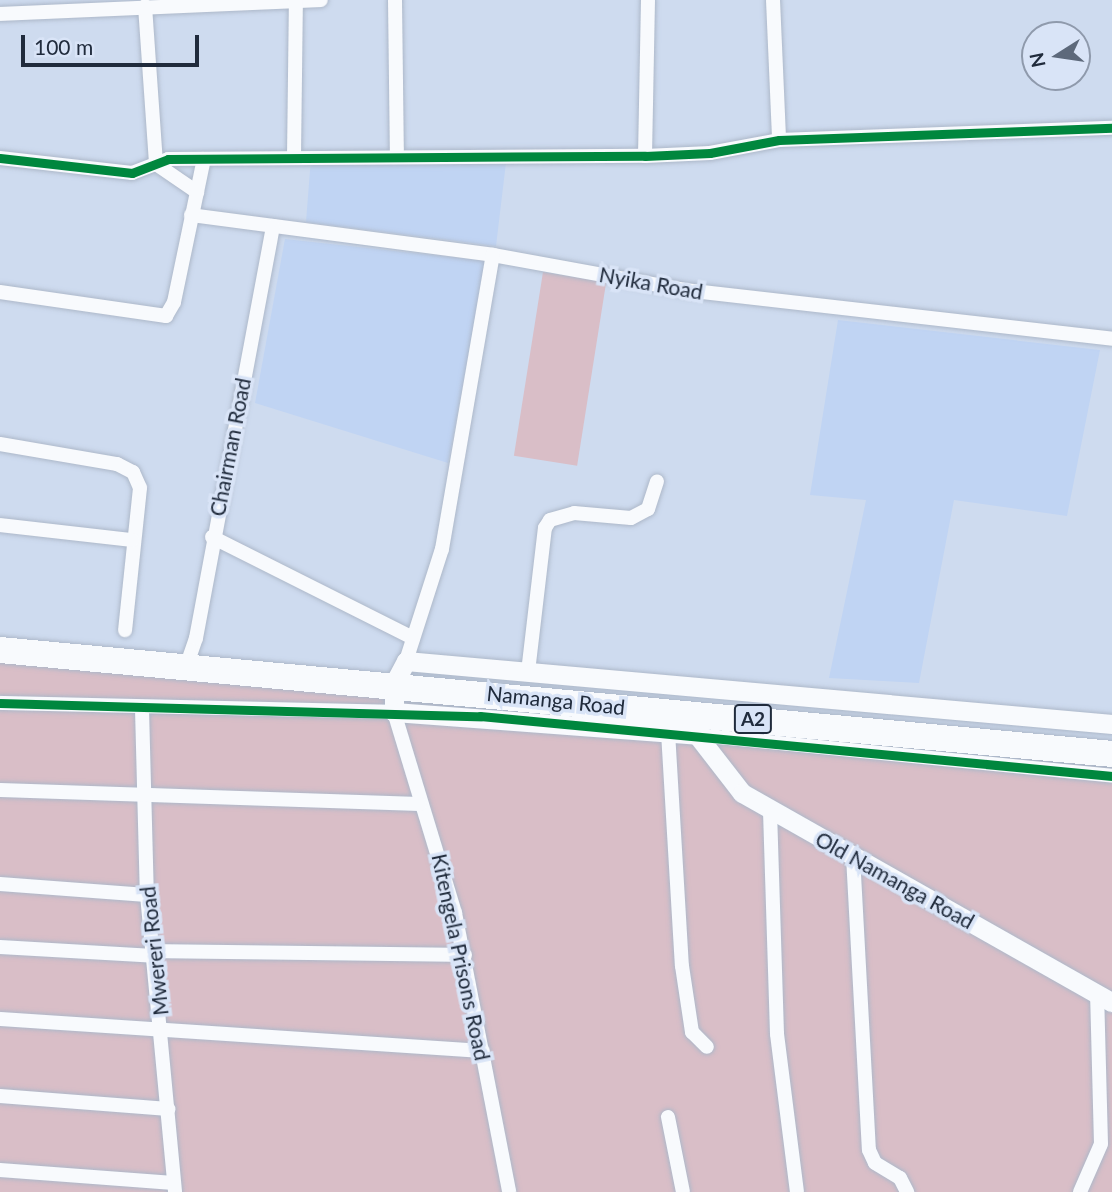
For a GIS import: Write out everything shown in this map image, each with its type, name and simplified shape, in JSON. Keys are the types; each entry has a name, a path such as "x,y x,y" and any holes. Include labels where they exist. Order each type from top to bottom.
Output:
{"highway":[{"name":"Namanga Road","path":"0,650 186,667 400,672 986,753 1112,754"}],"street":[{"path":"0,14 120,3 145,6 321,0"},
{"path":"395,0 397,155"},
{"path":"645,156 648,0"},
{"path":"773,0 779,140"},
{"path":"294,158 296,1"},
{"path":"145,6 156,164"},
{"path":"0,158 132,173 156,164 204,159 397,155 645,156 710,153 779,140 1112,128"},
{"path":"0,292 166,316 174,302 204,159"},
{"path":"156,164 197,192"},
{"name":"Nyika Road","path":"191,215 493,254 685,290 1112,339"},
{"name":"Chairman Road","path":"186,667 196,638 212,537 273,226"},
{"path":"493,254 442,549 400,672 528,672 1112,724"},
{"path":"0,444 126,467 140,488 132,540 125,631"},
{"path":"528,672 545,528 550,520 574,513 631,518 648,509 657,481"},
{"path":"0,525 132,540"},
{"path":"212,537 413,638"},
{"name":"Kitengela Prisons Road","path":"400,672 394,712 420,804 442,861 465,955 509,1192"},
{"path":"0,703 142,709 394,712 986,753 1112,776"},
{"name":"Mwereri Road","path":"142,709 147,895 163,1030 174,1187"},
{"path":"668,732 687,1006 696,1039 707,1047"},
{"name":"Old Namanga Road","path":"697,735 725,776 770,811 1105,998"},
{"path":"0,790 420,804"},
{"path":"770,811 778,1047 797,1192"},
{"path":"853,856 869,1150 876,1163 900,1178 907,1192"},
{"path":"0,884 147,895"},
{"path":"0,947 153,953 465,955"},
{"path":"1080,1192 1101,1144 1106,1097 1105,998"},
{"path":"0,1019 482,1051"},
{"path":"0,1096 168,1110"},
{"path":"668,1117 683,1192"},
{"path":"0,1170 174,1187"}],"shaded area":[{"path":"507,154 496,246 306,222 311,158"},
{"path":"285,239 486,261 448,463 255,403"},
{"path":"543,272 606,282 577,466 514,456"},
{"path":"838,320 1100,350 1067,516 954,500 919,683 829,678 866,500 810,495"},
{"path":"0,650 1112,754 1112,1192 0,1192"}],"cycle path":[{"path":"0,158 132,173 168,159 645,156 710,153 779,140 1112,128"},
{"path":"0,703 480,716 1112,776"}]}
